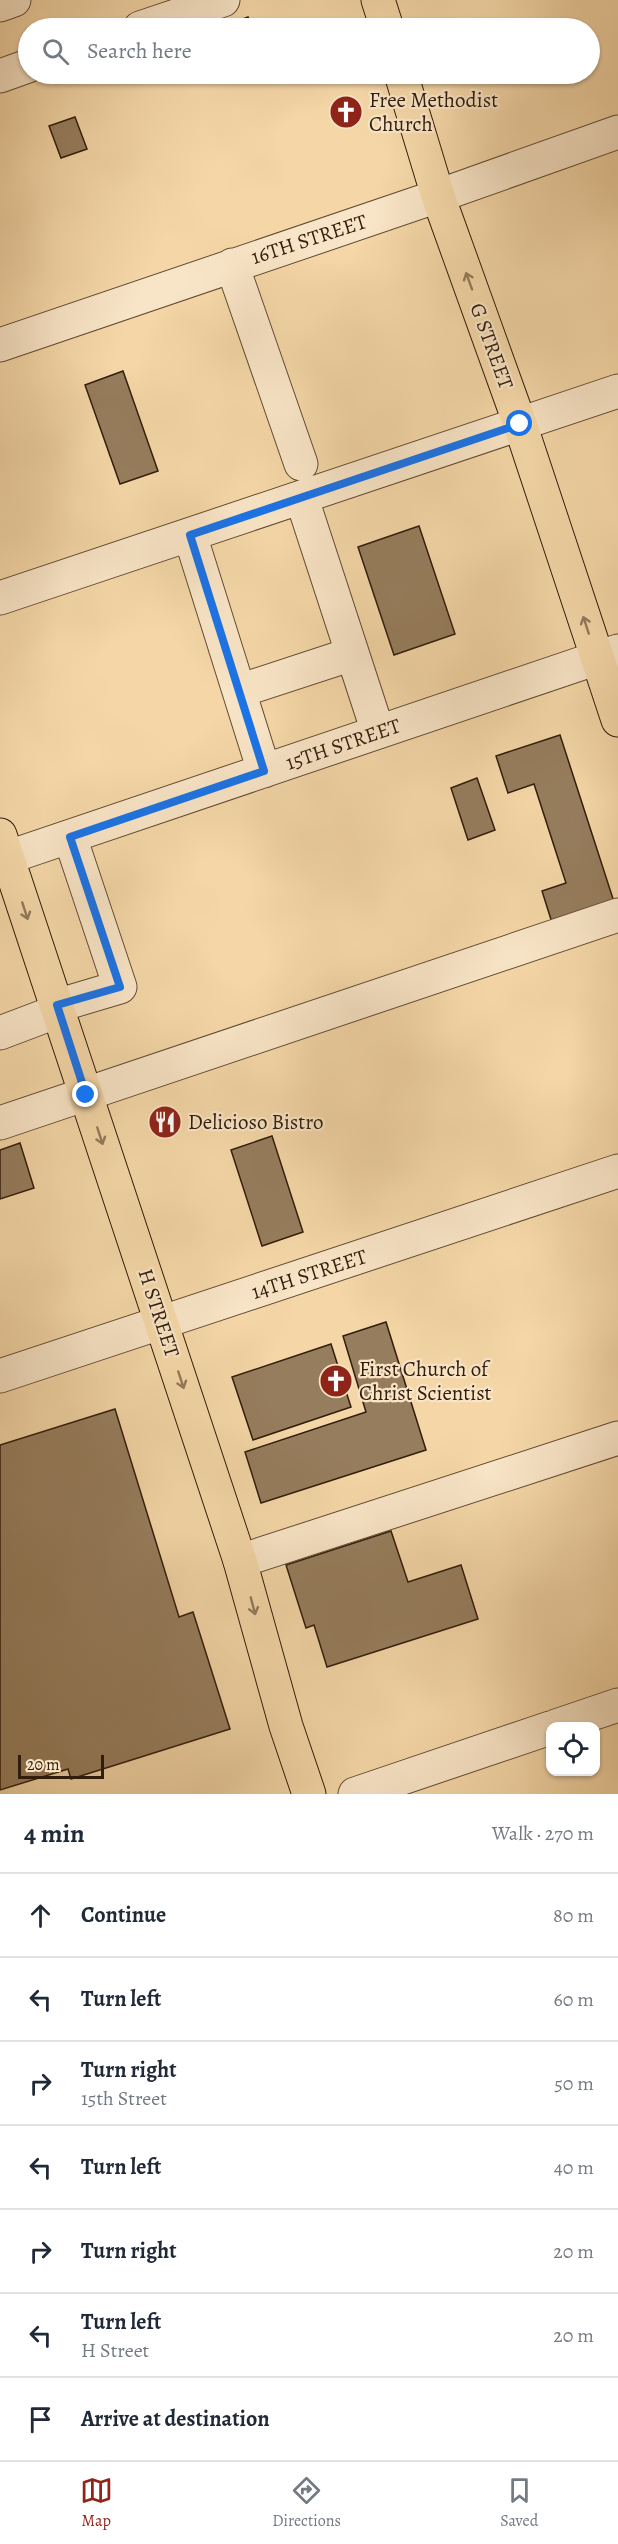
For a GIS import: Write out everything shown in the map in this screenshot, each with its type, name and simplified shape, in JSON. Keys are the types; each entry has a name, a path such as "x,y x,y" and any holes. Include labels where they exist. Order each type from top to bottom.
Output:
{"main road":[{"path":"378,0 384,18"},
{"name":"G STREET","path":"404,84 438,196 520,424 608,655 618,720"},
{"name":"H STREET","path":"2,851 58,1008 240,1561 286,1726 309,1794"}],"street":[{"path":"0,5 14,0"},
{"path":"144,18 223,0"},
{"path":"0,76 18,70"},
{"name":"16TH STREET","path":"0,345 438,196 618,132"},
{"path":"232,265 301,464"},
{"path":"0,598 302,499 618,391"},
{"path":"302,499 378,732"},
{"path":"190,535 264,771"},
{"path":"239,691 352,654"},
{"name":"15TH STREET","path":"2,851 70,837 608,655"},
{"path":"0,1034 58,1008 120,987 70,837"},
{"path":"0,1123 618,915"},
{"name":"14TH STREET","path":"0,1376 618,1171"},
{"path":"240,1561 618,1438"},
{"path":"568,1722 618,1705"},
{"path":"354,1794 546,1729"}],"building":[{"path":"75,117 87,149 61,158 49,126"},
{"path":"123,371 158,471 120,484 85,385"},
{"path":"419,526 455,634 394,655 358,547"},
{"path":"560,735 616,908 554,929 542,891 566,883 534,784 508,793 496,756"},
{"path":"477,778 495,830 468,840 451,788"},
{"path":"272,1136 303,1232 262,1246 231,1150"},
{"path":"20,1143 34,1188 0,1199 0,1150"},
{"path":"386,1322 426,1450 261,1503 245,1452 366,1412 343,1336"},
{"path":"331,1344 351,1407 253,1440 232,1377"},
{"path":"115,1409 179,1617 193,1612 230,1729 71,1779 68,1769 0,1790 0,1445"},
{"path":"391,1531 408,1582 461,1565 478,1619 327,1667 314,1625 306,1628 286,1565"}],"place":[{"name":"Free Methodist Church","path":"346,112"},
{"name":"Delicioso Bistro","path":"165,1122"},
{"name":"First Church of Christ Scientist","path":"336,1381"}],"route":[{"path":"86,1095 57,1005 120,987 70,837 264,771 190,535 520,424"}]}
